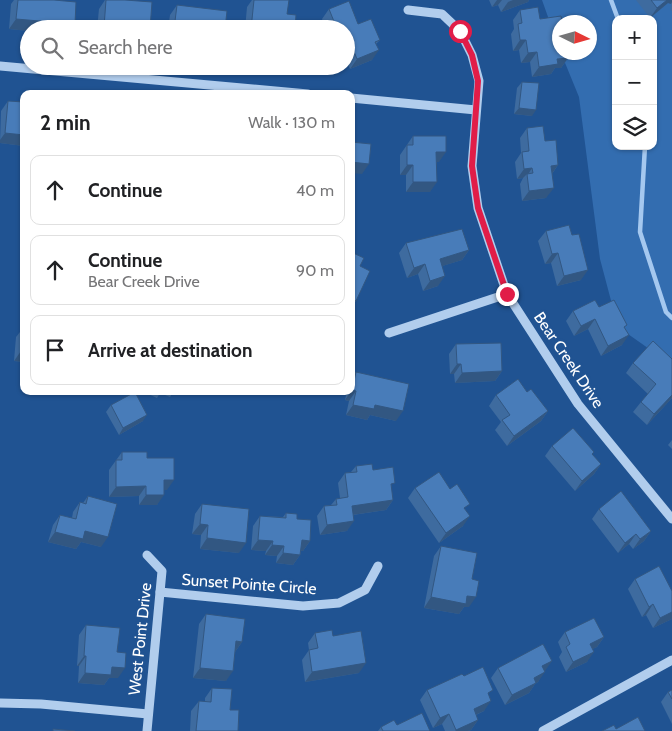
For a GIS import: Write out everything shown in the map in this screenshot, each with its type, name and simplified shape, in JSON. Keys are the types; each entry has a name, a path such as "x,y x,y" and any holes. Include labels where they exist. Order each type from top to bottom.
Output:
{"street":[{"name":"Bear Creek Drive","path":"408,10 442,14 460,31 472,55 478,81 472,166 478,208 507,294 578,404 672,519"},
{"path":"0,66 20,68"},
{"path":"99,75 264,90"},
{"path":"355,98 476,110"},
{"path":"389,333 507,294"},
{"name":"West Point Drive","path":"146,731 162,571 147,555"},
{"name":"Sunset Pointe Circle","path":"160,592 303,606 339,603 365,590 378,566"},
{"path":"543,731 672,660"},
{"path":"0,703 41,704 148,714"}],"shaded area":[{"path":"542,0 672,0 672,365 618,327 600,259 579,97 564,60 597,60 597,15 552,15 552,28"}],"building":[{"path":"18,0 76,2 75,20 16,19"},
{"path":"106,0 152,2 151,20 105,20"},
{"path":"254,0 289,0 287,14 296,15 296,20 252,20"},
{"path":"651,0 667,0 657,8"},
{"path":"349,1 358,24 371,19 380,40 375,42 379,50 357,59 355,54 355,20 333,20 329,9"},
{"path":"177,5 227,11 226,20 175,20"},
{"path":"538,7 540,19 552,17 552,60 557,60 558,64 539,67 537,52 528,53 526,40 520,40 518,24 522,23 520,10"},
{"path":"522,82 539,83 536,110 519,108"},
{"path":"8,101 20,102 20,135 5,133"},
{"path":"543,126 545,141 556,140 558,165 551,166 554,188 529,191 527,174 533,173 532,168 524,169 522,152 529,151 527,128"},
{"path":"413,136 446,136 446,152 436,152 437,182 413,182 413,165 407,165 407,145 413,145"},
{"path":"355,142 371,144 369,164 355,162"},
{"path":"569,225 572,235 579,234 588,270 564,276 558,253 552,254 546,231"},
{"path":"462,229 469,250 440,259 445,276 430,281 425,264 414,268 406,243"},
{"path":"355,254 364,258 360,266 370,271 356,301"},
{"path":"595,300 599,307 614,300 627,325 624,327 629,335 608,346 595,319 581,326 573,311"},
{"path":"653,341 672,359 672,395 654,414 641,402 656,384 633,363"},
{"path":"501,343 502,371 462,373 461,364 457,364 456,344"},
{"path":"356,372 409,384 403,411 375,405 374,409 353,405 356,391"},
{"path":"518,379 527,392 531,389 548,411 514,436 502,420 510,415 496,395"},
{"path":"129,395 137,395 147,415 123,428 111,405"},
{"path":"573,428 594,452 592,454 601,464 582,481 552,446"},
{"path":"122,452 147,452 147,458 174,458 174,480 164,480 164,495 146,495 146,486 116,487 116,460 122,460"},
{"path":"372,464 373,470 393,467 395,483 391,484 393,500 352,506 354,521 327,525 324,506 337,505 336,499 348,497 345,473 357,472 356,466"},
{"path":"439,472 450,489 457,484 470,504 464,508 470,516 446,533 415,488"},
{"path":"621,491 651,531 640,539 636,534 625,543 599,509"},
{"path":"88,496 117,504 108,537 85,531 83,539 55,532 60,515 76,519 80,502 86,504"},
{"path":"202,504 249,509 246,543 207,538 208,525 200,524"},
{"path":"286,513 297,514 297,519 311,520 310,541 302,540 300,555 283,553 284,546 272,545 273,541 258,540 260,516 286,518"},
{"path":"441,546 477,553 472,579 479,581 476,597 467,596 466,604 431,597"},
{"path":"659,566 672,591 672,612 660,618 653,604 649,607 635,579"},
{"path":"206,614 245,619 242,642 236,641 233,671 200,668"},
{"path":"594,618 604,637 590,644 594,652 573,662 566,647 570,644 565,632"},
{"path":"86,625 120,628 117,652 126,653 125,668 112,667 111,675 85,673"},
{"path":"332,630 333,636 361,631 366,663 312,672 309,650 318,648 315,633"},
{"path":"543,644 552,661 542,666 545,672 534,678 536,683 512,695 498,668"},
{"path":"483,667 493,690 488,693 491,701 474,709 478,720 456,730 449,714 440,718 427,690 462,674 464,676"},
{"path":"212,688 232,689 230,710 239,710 238,731 196,731 199,701 211,702"},
{"path":"672,690 672,699 668,692"},
{"path":"422,713 430,731 383,731 381,727 394,720 397,725"},
{"path":"638,717 645,731 602,731 614,725 616,729"},
{"path":"53,729 75,731 53,731"}],"waterway":[{"path":"611,0 617,15"},
{"path":"645,150 640,232 666,312 672,318"}],"route":[{"path":"460,31 472,55 478,81 472,166 478,208 507,294"}]}
